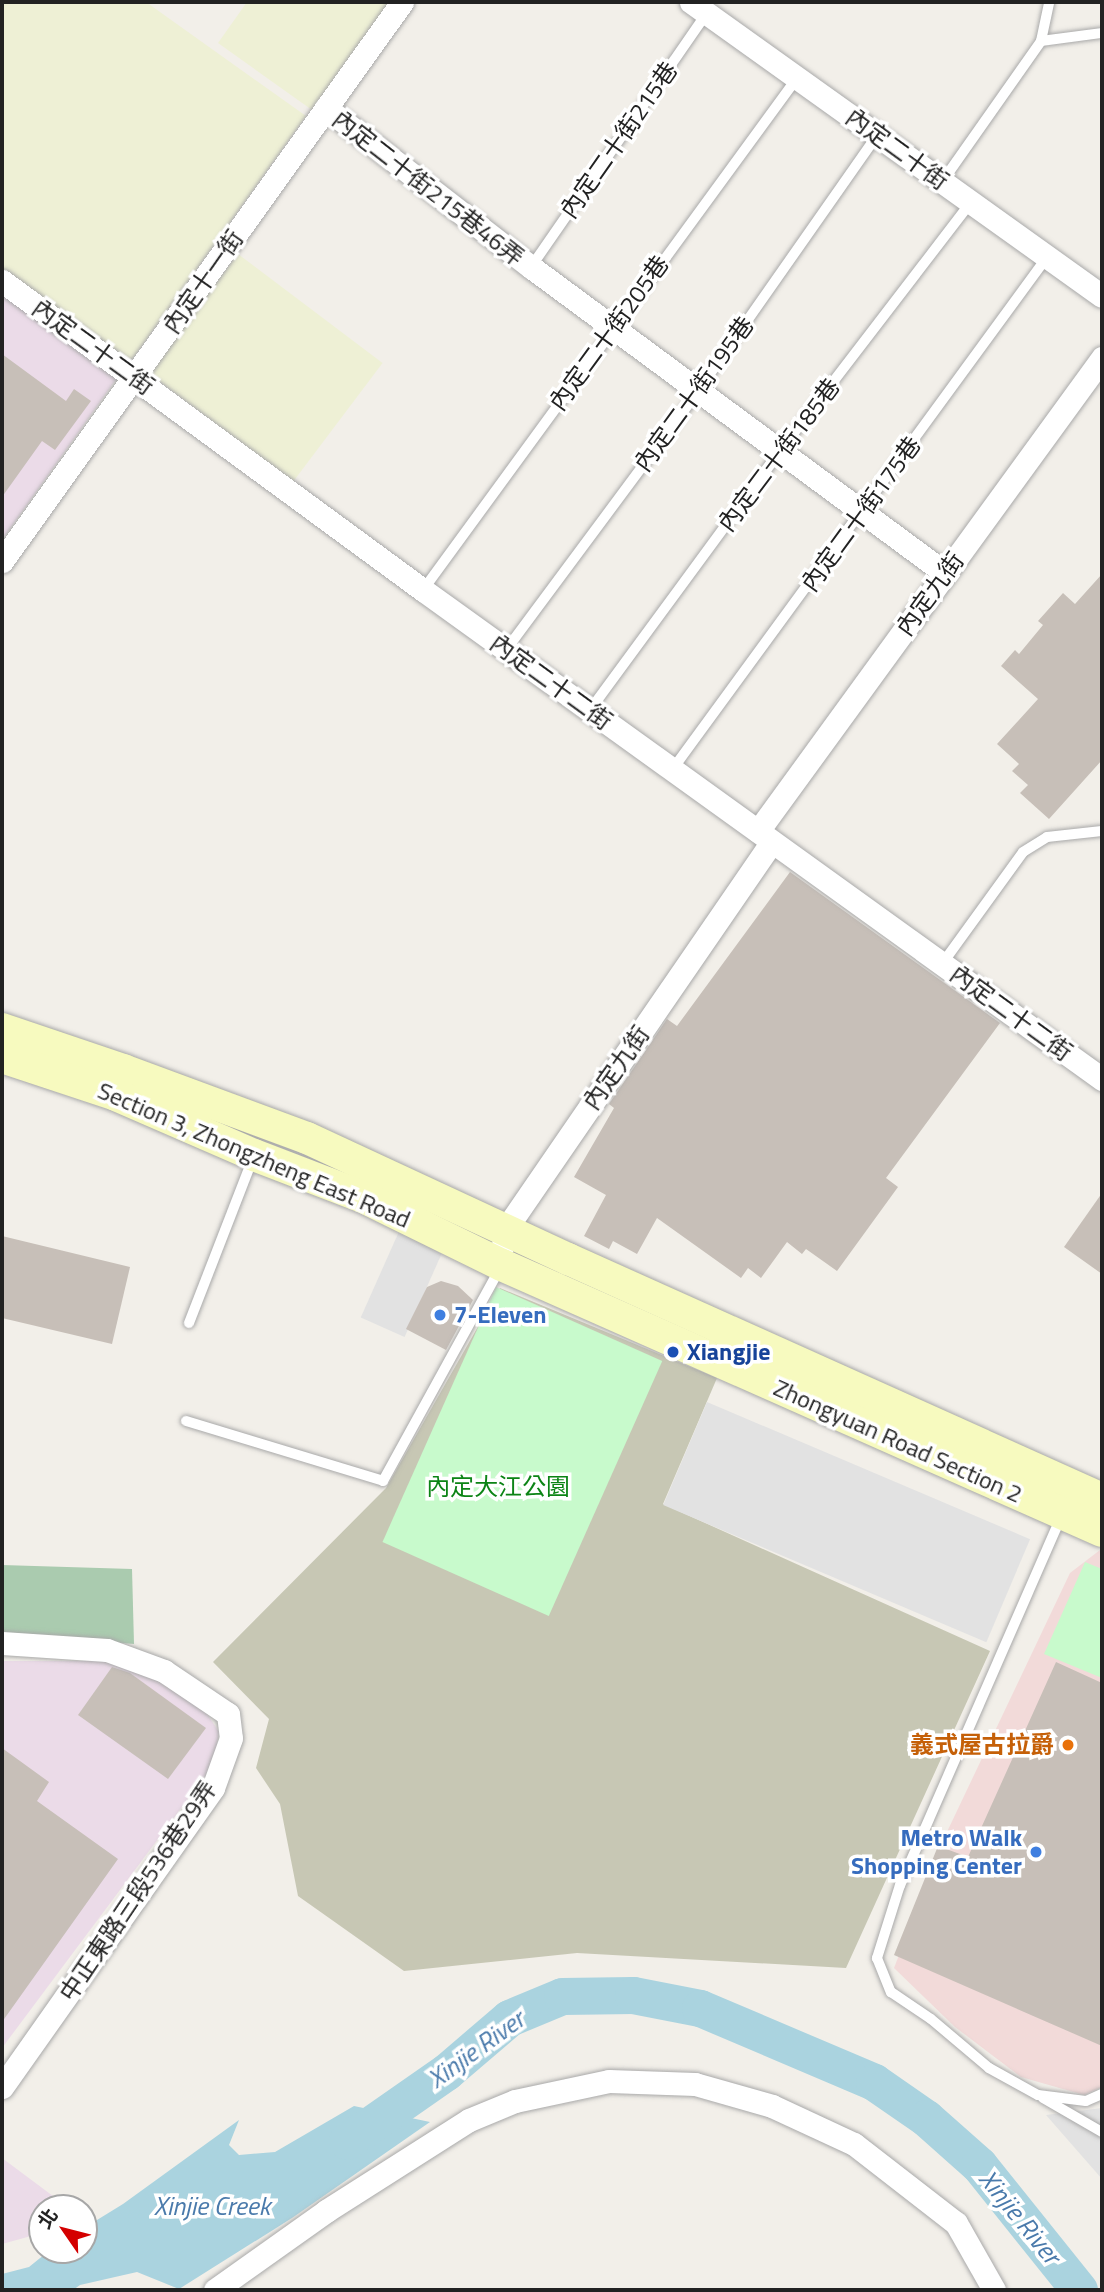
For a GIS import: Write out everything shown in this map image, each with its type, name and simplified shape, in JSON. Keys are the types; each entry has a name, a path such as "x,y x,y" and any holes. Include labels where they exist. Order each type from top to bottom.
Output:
{"main road":[{"name":"Zhongyuan Road Section 2","path":"2,1029 123,1070 307,1138 1076,1500 1102,1531"},
{"name":"Section 3, Zhongzheng East Road","path":"2,1057 116,1095 254,1155 362,1196 502,1265"},
{"name":"Zhongyuan Road Section 2","path":"502,1265 1076,1500"}],"street":[{"name":"內定十一街","path":"2,561 402,2"},
{"name":"內定二十街","path":"699,8 1102,296"},
{"name":"內定二十街215巷46弄","path":"326,108 531,267 945,573"},
{"name":"內定二十二街","path":"2,281 136,376 423,590 1102,1079"},
{"name":"內定九街","path":"502,1265 505,1230 765,836 945,573 1102,358"},
{"name":"中正東路三段536巷29弄","path":"2,1643 107,1650 164,1671 228,1714 231,1738 213,1788 2,2087"},
{"path":"215,2290 326,2211 469,2120 515,2101 609,2081 695,2084 772,2106 854,2144 956,2222 994,2290"}],"lane":[{"path":"942,181 1041,41 1049,2"},
{"name":"內定二十街215巷","path":"531,267 699,8"},
{"path":"1041,41 1102,33"},
{"name":"內定二十街205巷","path":"423,590 797,78"},
{"name":"內定二十街195巷","path":"506,650 698,391 878,134"},
{"name":"內定二十街185巷","path":"590,710 780,452 971,202"},
{"name":"內定二十街175巷","path":"673,770 1047,257"},
{"path":"943,964 1029,847 1047,836 1102,831"},
{"path":"189,1323 254,1155"},
{"path":"186,1421 383,1481 502,1265"},
{"path":"1076,1500 900,1885 877,1958 891,1992 989,2068 1102,2132"},
{"path":"1038,2095 1086,2101 1102,2094"}],"shaded area":[{"path":"2,2 146,2 306,116 131,361 2,268"},
{"path":"247,2 389,2 312,110 218,43"},
{"path":"238,254 383,363 293,482 148,373"},
{"path":"2,295 117,378 2,540"},
{"path":"401,1227 445,1247 405,1337 361,1317"},
{"path":"500,1288 717,1378 663,1504 990,1651 846,1968 577,1953 404,1971 298,1896 280,1804 256,1768 269,1719 213,1662 386,1488"},
{"path":"707,1402 1030,1539 986,1642 663,1505"},
{"name":"Metro Walk Shopping Center","path":"1100,1550 1102,2087 1084,2095 1021,2077 955,2027 894,1968 946,1834 1070,1573"},
{"path":"2,1661 105,1661 137,1668 206,1712 219,1732 214,1764 2,2048"},
{"path":"1102,2108 1102,2179 1046,2115"},
{"path":"2,2158 50,2194 28,2194 28,2237 2,2244"}],"green space":[{"name":"內定大江公園","path":"496,1287 662,1361 549,1616 383,1542"},
{"path":"1085,1562 1102,1569 1102,1678 1044,1654"},
{"path":"2,1565 132,1569 134,1644 2,1633"}],"water":[{"name":"Xinjie Creek","path":"354,2106 430,2122 292,2218 179,2289 137,2272 80,2285 73,2290 2,2290 2,2274 33,2264 98,2264 98,2219 239,2120 229,2145 239,2155 275,2152"}],"building":[{"path":"2,354 66,401 74,389 91,401 55,450 42,441 2,497"},
{"path":"1102,574 1102,760 1049,819 1020,793 1028,785 1012,771 1019,764 997,744 1038,699 1001,666 1015,650 1019,654 1043,625 1038,621 1063,593 1075,604"},
{"path":"790,872 1000,1023 886,1178 898,1187 837,1271 806,1249 802,1254 787,1242 761,1278 748,1268 741,1278 657,1218 637,1254 613,1241 609,1249 584,1236 606,1195 574,1177 614,1108 609,1104 667,1019 677,1026"},
{"path":"1102,1193 1102,1274 1064,1247"},
{"path":"2,1236 130,1267 112,1344 2,1318"},
{"name":"7-Eleven","path":"441,1281 458,1286 473,1300 446,1350 406,1329 427,1287"},
{"name":"Metro Walk Shopping Center","path":"1056,1662 1102,1683 1102,2046 894,1955 938,1846 968,1857"},
{"path":"112,1667 130,1673 206,1728 168,1779 78,1715"},
{"path":"2,1748 49,1782 37,1801 118,1859 2,2022"}],"waterway":[{"name":"Xinjie River","path":"347,2141 446,2072 509,2018 562,1996 633,1995 700,2008 874,2082 926,2118 979,2165 1079,2290"}],"place":[{"name":"7-Eleven","path":"440,1315"},
{"name":"Xiangjie","path":"673,1352"},
{"name":"義式屋古拉爵","path":"1068,1745"},
{"name":"Metro Walk Shopping Center","path":"1036,1852"}]}
